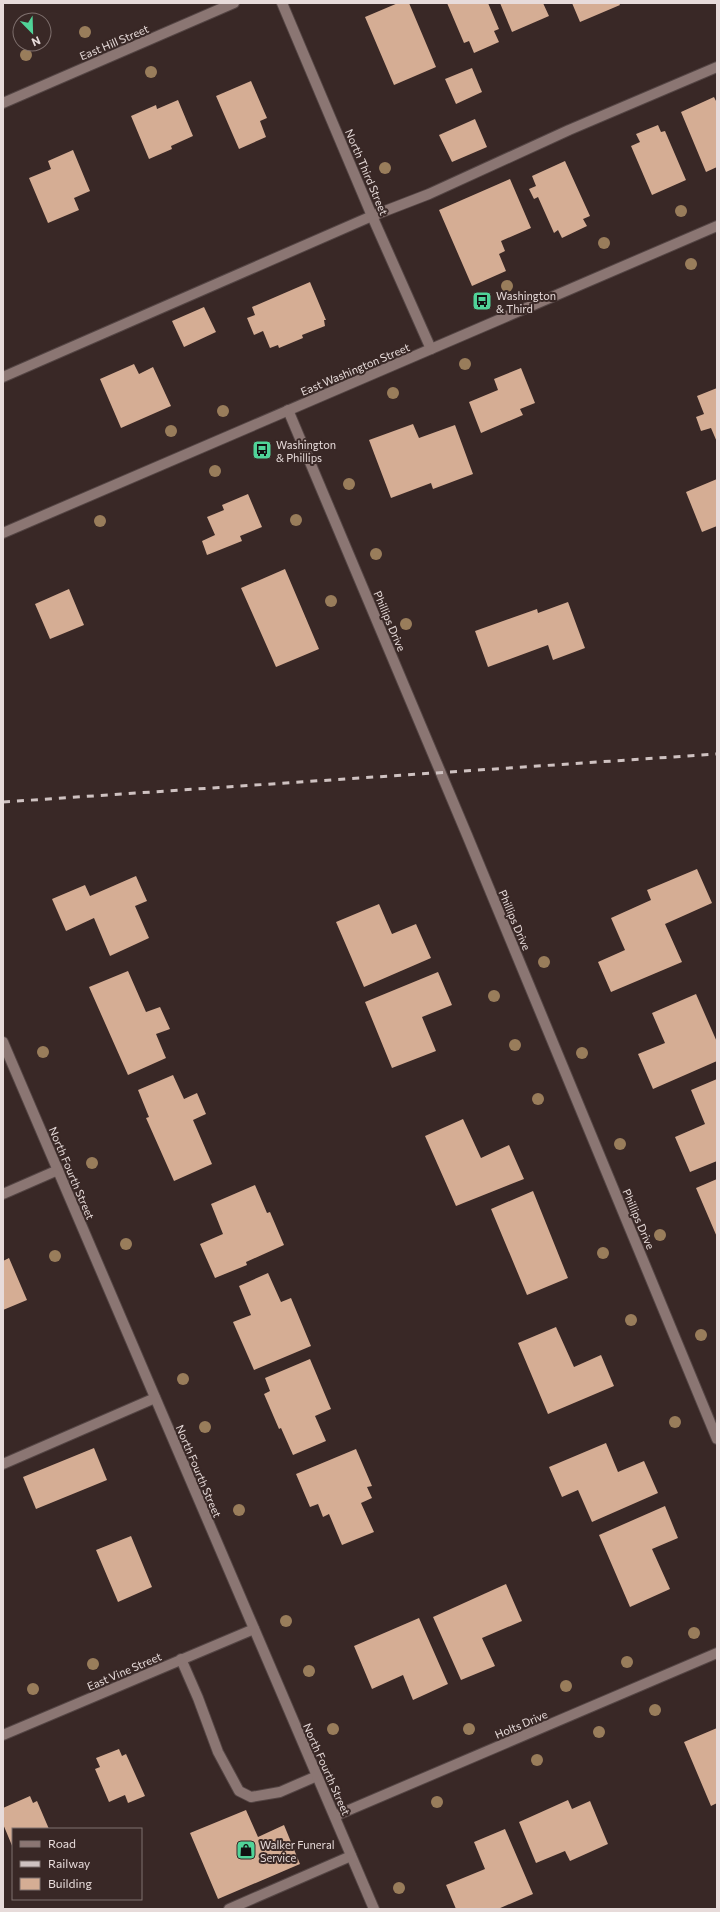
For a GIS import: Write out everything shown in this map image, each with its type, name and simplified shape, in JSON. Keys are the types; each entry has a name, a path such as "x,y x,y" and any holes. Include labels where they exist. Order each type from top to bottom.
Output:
{"street":[{"name":"East Hill Street","path":"3,103 234,3"},
{"name":"North Third Street","path":"282,3 372,216 431,349"},
{"path":"3,377 372,216 429,194 569,130 717,67"},
{"name":"East Washington Street","path":"3,533 717,226"},
{"name":"Phillips Drive","path":"288,410 467,835 717,1439"},
{"name":"North Fourth Street","path":"3,1042 374,1909"},
{"path":"3,1194 58,1170"},
{"path":"3,1464 155,1398"},
{"name":"East Vine Street","path":"3,1735 254,1629"},
{"name":"Holts Drive","path":"335,1816 717,1653"},
{"path":"181,1659 198,1698 218,1752 239,1791 251,1797 280,1792 317,1776"},
{"path":"229,1909 351,1856"}],"building":[{"path":"398,3 409,3 436,67 394,85 365,17"},
{"path":"447,3 488,3 499,29 494,31 499,42 474,53 469,41 464,43"},
{"path":"500,3 543,3 549,16 512,32"},
{"path":"572,3 619,3 620,5 580,22"},
{"path":"472,68 482,92 456,104 445,79"},
{"path":"251,81 267,118 260,121 266,137 239,149 216,96"},
{"path":"714,97 717,103 717,167 706,172 681,112"},
{"path":"178,100 193,136 171,146 172,149 149,159 131,116 156,105 157,109"},
{"path":"475,119 487,147 452,162 439,135"},
{"path":"658,125 661,132 665,131 686,180 652,195 631,146 640,142 636,134"},
{"path":"73,150 90,191 74,198 79,210 48,223 29,178 51,169 48,161"},
{"path":"565,161 590,216 583,219 587,226 562,238 558,230 554,233 538,197 534,199 529,189 536,186 532,176"},
{"path":"510,179 531,228 501,241 505,251 499,254 506,271 472,286 439,210"},
{"path":"310,282 326,320 324,320 325,326 302,335 303,338 279,348 278,345 270,348 263,331 254,335 247,318 255,315 252,307"},
{"path":"204,307 216,332 184,347 172,321"},
{"path":"134,364 139,374 153,367 171,406 121,428 100,379"},
{"path":"521,368 535,403 520,409 523,415 481,433 469,402 498,390 494,379"},
{"path":"717,388 717,442 711,428 701,431 696,417 704,414 697,396"},
{"path":"413,424 419,438 455,425 473,474 433,489 431,483 391,498 369,440"},
{"path":"717,479 717,526 702,532 686,492"},
{"path":"248,494 262,527 240,536 242,541 207,555 202,541 215,535 207,517 224,510 222,505"},
{"path":"285,569 319,649 276,667 241,588"},
{"path":"69,589 84,625 50,639 35,604"},
{"path":"568,602 585,648 553,660 548,645 488,667 475,631 537,609 538,613"},
{"path":"697,869 712,903 665,924 682,962 611,992 598,962 625,950 611,918 651,900 647,890"},
{"path":"136,876 147,901 135,906 149,938 110,956 94,918 66,931 52,899 85,885 90,896"},
{"path":"379,904 392,934 416,924 431,958 364,987 336,922"},
{"path":"128,971 146,1012 160,1007 170,1029 156,1034 166,1058 128,1075 89,987"},
{"path":"438,972 452,1005 422,1017 436,1051 392,1068 365,1002"},
{"path":"696,994 717,1042 717,1061 653,1089 638,1054 665,1043 652,1013"},
{"path":"173,1075 184,1099 197,1093 206,1114 193,1120 212,1164 174,1181 146,1118 149,1117 138,1090"},
{"path":"717,1079 717,1161 690,1172 675,1137 705,1124 691,1090"},
{"path":"463,1119 481,1158 509,1145 524,1179 456,1206 425,1136"},
{"path":"717,1179 717,1237 696,1188"},
{"path":"255,1185 267,1213 270,1212 284,1245 246,1262 247,1265 215,1278 200,1244 223,1234 211,1204"},
{"path":"533,1191 568,1278 527,1295 491,1209"},
{"path":"9,1258 27,1300 3,1310 3,1261"},
{"path":"268,1273 281,1302 291,1298 311,1346 254,1370 233,1322 251,1315 239,1286"},
{"path":"556,1327 574,1367 601,1355 614,1386 548,1414 518,1343"},
{"path":"310,1359 331,1409 315,1416 326,1441 293,1455 281,1428 279,1429 264,1394 270,1391 265,1378"},
{"path":"606,1443 618,1472 644,1461 658,1493 592,1522 578,1490 562,1497 549,1467"},
{"path":"94,1448 107,1480 36,1509 23,1477"},
{"path":"356,1449 372,1486 367,1487 372,1498 361,1503 374,1532 342,1545 329,1514 323,1517 318,1504 310,1507 296,1474"},
{"path":"665,1506 678,1538 652,1549 670,1589 630,1607 599,1535"},
{"path":"131,1536 152,1587 118,1602 96,1550"},
{"path":"506,1584 522,1621 482,1638 495,1666 461,1680 433,1617"},
{"path":"419,1618 448,1684 413,1700 403,1675 372,1689 354,1646"},
{"path":"717,1728 717,1803 711,1806 684,1742"},
{"path":"119,1749 122,1756 126,1754 145,1796 128,1803 125,1795 109,1802 95,1769 100,1767 96,1758"},
{"path":"30,1796 33,1803 37,1801 49,1828 12,1828 12,1846 3,1824 3,1808"},
{"path":"568,1800 572,1809 590,1801 608,1844 570,1861 565,1851 536,1863 519,1822"},
{"name":"Walker Funeral Service","path":"246,1810 258,1837 284,1825 300,1864 218,1899 190,1833"},
{"path":"505,1829 533,1894 498,1909 456,1909 446,1885 485,1869 474,1842"}],"railway":[{"path":"3,802 717,754"}],"place":[{"name":"Washington & Third","path":"482,301"},
{"name":"Washington & Phillips","path":"262,450"},
{"name":"Walker Funeral Service","path":"246,1850"}]}
